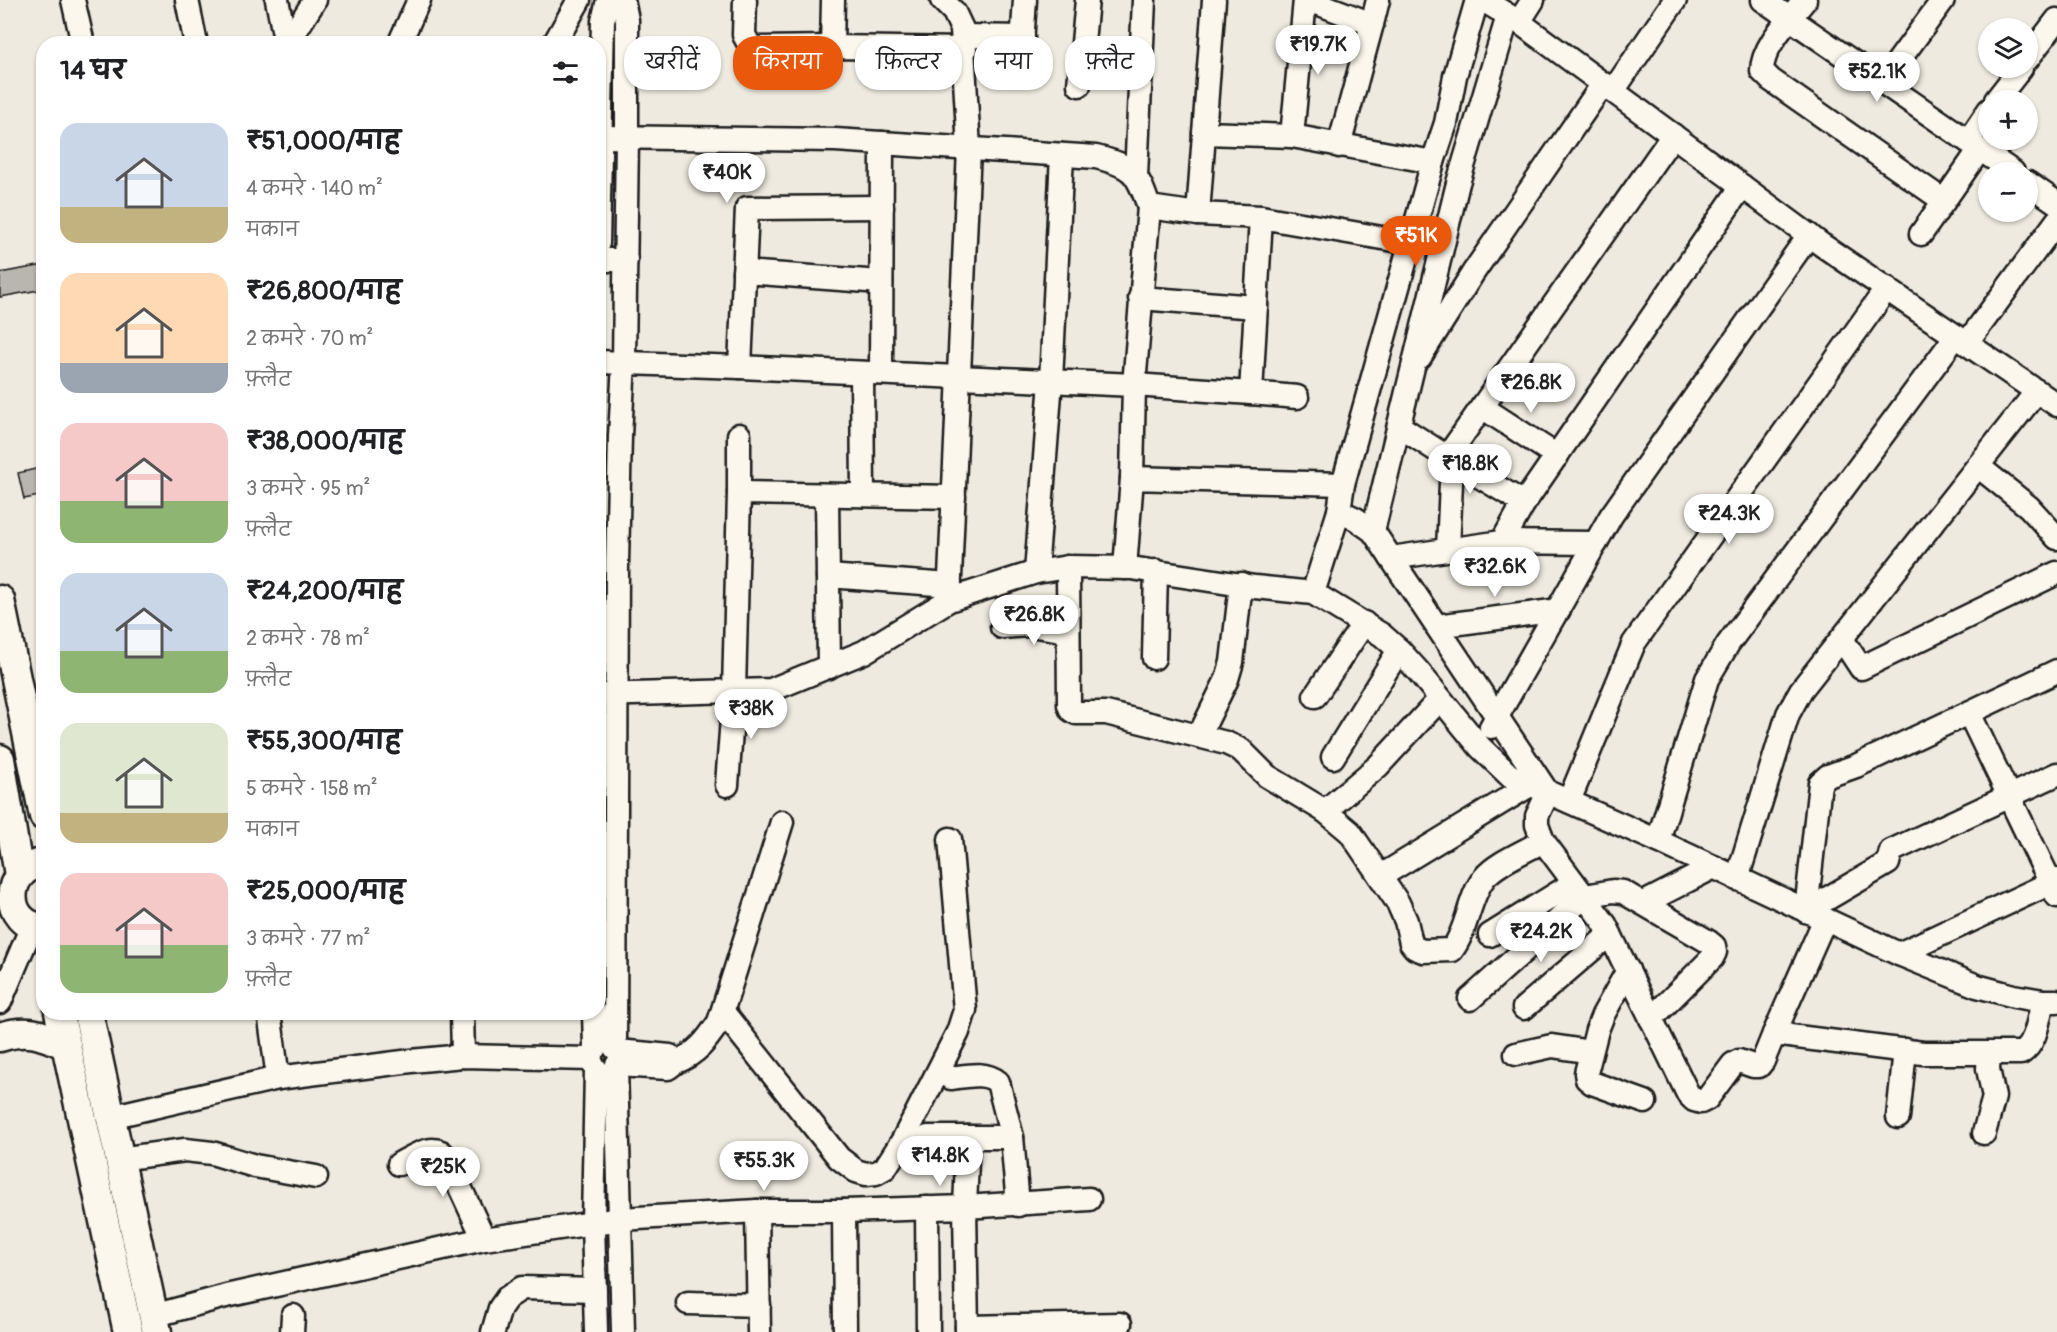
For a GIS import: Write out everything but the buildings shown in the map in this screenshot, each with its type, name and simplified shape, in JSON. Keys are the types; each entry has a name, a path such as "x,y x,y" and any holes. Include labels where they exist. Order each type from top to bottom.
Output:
{"main road":[{"path":"0,600 36,777"},
{"path":"0,759 19,889 15,910 22,920 36,931"},
{"path":"61,1020 128,1332"},
{"path":"90,1020 155,1324"},
{"path":"0,1037 26,1032 42,1035 66,1045"}],"street":[{"path":"73,0 81,36"},
{"path":"187,0 194,36"},
{"path":"277,0 284,36"},
{"path":"291,36 315,0"},
{"path":"403,36 419,0"},
{"path":"559,36 579,0"},
{"path":"603,36 603,21 608,0"},
{"path":"596,1332 593,1223 607,1058 609,437 624,362 627,20 623,0"},
{"path":"744,0 745,36"},
{"path":"832,36 833,0"},
{"path":"942,0 954,12 962,29 969,149 949,593"},
{"path":"1023,36 1025,0"},
{"path":"1084,36 1087,0"},
{"path":"1136,176 1144,0"},
{"path":"1198,214 1214,0"},
{"path":"1292,136 1307,0 1372,24"},
{"path":"1339,146 1378,0"},
{"path":"1313,593 1339,511 1343,484 1433,162 1446,123 1455,76 1477,0"},
{"path":"1483,0 1514,19 1809,236 2057,405"},
{"path":"1373,531 1458,183 1514,19 1533,0"},
{"path":"1763,0 1999,162"},
{"path":"1805,0 1767,49 1762,60 1762,71 1770,80 1944,201"},
{"path":"1882,82 1943,0"},
{"path":"1412,369 1473,273 1669,2"},
{"path":"2038,45 2057,20"},
{"path":"843,47 974,42"},
{"path":"2004,90 2013,78"},
{"path":"1204,133 1292,136 1433,162"},
{"path":"1448,549 1449,459 1482,407 1672,135"},
{"path":"1921,234 1944,201 1978,136"},
{"path":"606,137 835,140 1096,157 1120,163 1136,176 1142,185 1149,207 1134,385 1132,478 1125,568"},
{"path":"863,495 881,282 882,143"},
{"path":"1036,572 1051,381 1062,155"},
{"path":"1502,542 1524,504 1742,186"},
{"path":"2038,190 2057,203"},
{"path":"740,367 747,208 882,207"},
{"path":"1149,207 1198,214 1260,217 1411,243"},
{"path":"1251,393 1260,217"},
{"path":"1659,842 1707,679 1728,644 1961,340 2057,221"},
{"path":"1480,747 1611,516 1809,236"},
{"path":"606,260 626,260"},
{"path":"744,272 881,282"},
{"path":"1569,801 1634,644 1887,288"},
{"path":"1140,298 1256,307"},
{"path":"606,362 1134,385 1297,397"},
{"path":"1737,879 1788,714 1801,690 2037,392"},
{"path":"1482,407 1557,456"},
{"path":"1399,426 1524,504"},
{"path":"727,785 734,691 739,435"},
{"path":"1978,466 2029,507 2057,538"},
{"path":"1132,478 1343,484"},
{"path":"739,493 954,497"},
{"path":"827,495 829,667"},
{"path":"1339,511 1373,531 1498,717 1539,789 1537,825 1543,841 1610,934 1688,1094 1694,1100 1701,1102 1707,1099 1733,1064 1738,1061 1759,1066 1774,1034 1815,915 1820,783 1828,776 1856,766 2057,671"},
{"path":"1391,558 1502,542 1596,543"},
{"path":"1068,567 1069,705 1071,710 1083,714 1106,713 1199,736 1241,750 1267,776 1325,812 1350,832 1398,903 1406,921 1411,943 1416,948 1423,951 1452,950 1459,942 1484,879 1492,870 1543,841"},
{"path":"607,695 771,690 864,652 949,593 1036,572 1068,567 1156,571 1313,593 1364,623 1399,650 1480,747 1509,776 1714,867 1899,954 1977,986 2047,997 2032,1043 2020,1053 1946,1054 1774,1034"},
{"path":"1154,658 1156,571"},
{"path":"1842,639 1861,668 2057,573"},
{"path":"828,576 949,593"},
{"path":"1199,736 1227,679 1232,662 1241,584"},
{"path":"1437,626 1558,610"},
{"path":"1316,696 1364,623"},
{"path":"1002,627 1029,625 1068,631"},
{"path":"1333,757 1399,650"},
{"path":"1325,812 1378,766 1440,699"},
{"path":"1899,954 2055,886 1968,713"},
{"path":"1815,915 1888,863 1891,851 2057,774"},
{"path":"1381,876 1539,789"},
{"path":"110,1117 278,1078 463,1056 607,1058 670,1056 676,1062 700,1048 720,1022 782,822"},
{"path":"723,1012 839,1158 856,1172 876,1173 885,1168 903,1140 958,1032 965,1010 950,839"},
{"path":"1644,903 1714,867"},
{"path":"1470,999 1580,890"},
{"path":"1490,935 1580,890 1623,892 1714,946 1715,952 1712,958 1651,1019"},
{"path":"1524,1008 1610,934"},
{"path":"0,1002 36,938"},
{"path":"1628,970 1603,1015 1586,1073 1592,1083 1645,1102"},
{"path":"270,1020 278,1078"},
{"path":"462,1020 463,1056"},
{"path":"596,1020 607,1058 621,1219 623,1332"},
{"path":"1515,1054 1552,1046 1591,1052"},
{"path":"1898,1117 1905,1050"},
{"path":"1984,1132 1994,1097 1988,1069 1989,1054"},
{"path":"951,1078 985,1075 998,1082 1012,1137 1018,1204"},
{"path":"928,1137 1012,1137"},
{"path":"968,1137 965,1207 967,1330 1120,1324"},
{"path":"399,1164 427,1151 436,1149 441,1151 446,1157 484,1239"},
{"path":"119,1159 185,1150 212,1153 255,1166 316,1177"},
{"path":"155,1324 226,1296 484,1239 621,1219 757,1211 965,1207 1089,1199"},
{"path":"927,1208 928,1332"},
{"path":"757,1211 759,1332"},
{"path":"844,1211 845,1332"},
{"path":"493,1332 500,1308 507,1298 522,1288 595,1290"},
{"path":"688,1304 759,1305"}]}
